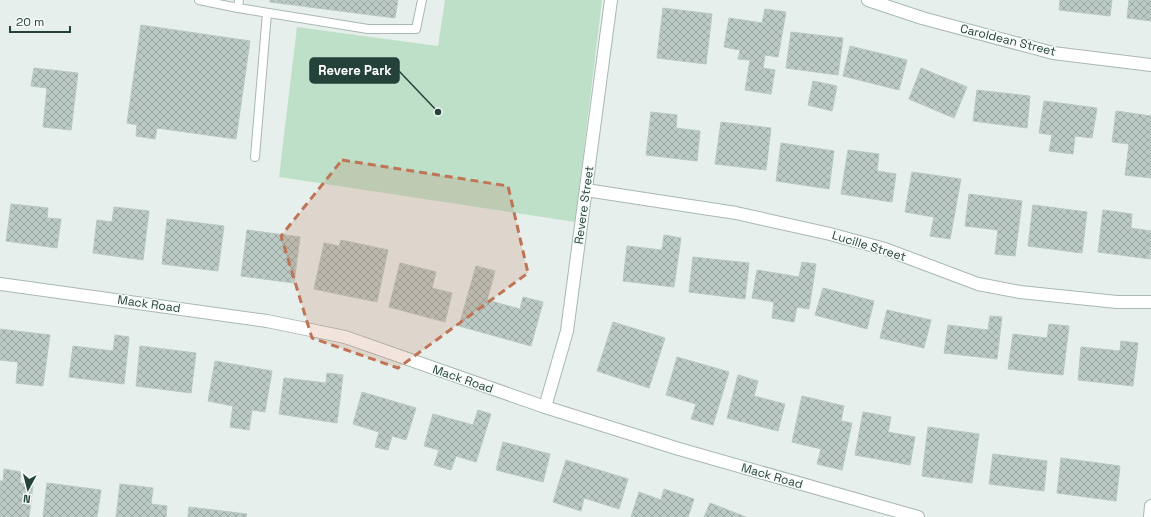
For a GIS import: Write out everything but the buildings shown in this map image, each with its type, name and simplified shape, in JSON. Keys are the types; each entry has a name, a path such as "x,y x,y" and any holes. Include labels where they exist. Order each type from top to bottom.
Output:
{"street":[{"name":"Revere Street","path":"545,407 567,331 611,0"},
{"name":"Caroldean Street","path":"868,0 922,18 1053,53 1151,65"},
{"name":"Lucille Street","path":"586,190 736,213 830,234 885,250 978,284 1013,291 1116,302 1151,302"},
{"name":"Mack Road","path":"0,284 267,321 345,338 545,407 679,450 918,517"},
{"path":"1150,517 1151,506"}],"lane":[{"path":"199,0 239,4 267,13 368,29 416,29 422,0"},
{"path":"254,157 267,13"}],"highlighted area":[{"path":"342,160 508,186 528,273 398,368 312,338 281,236"}],"green space":[{"path":"445,0 602,0 575,222 279,177 297,27 438,46"}],"place":[{"name":"Revere Park","path":"438,112"}]}
